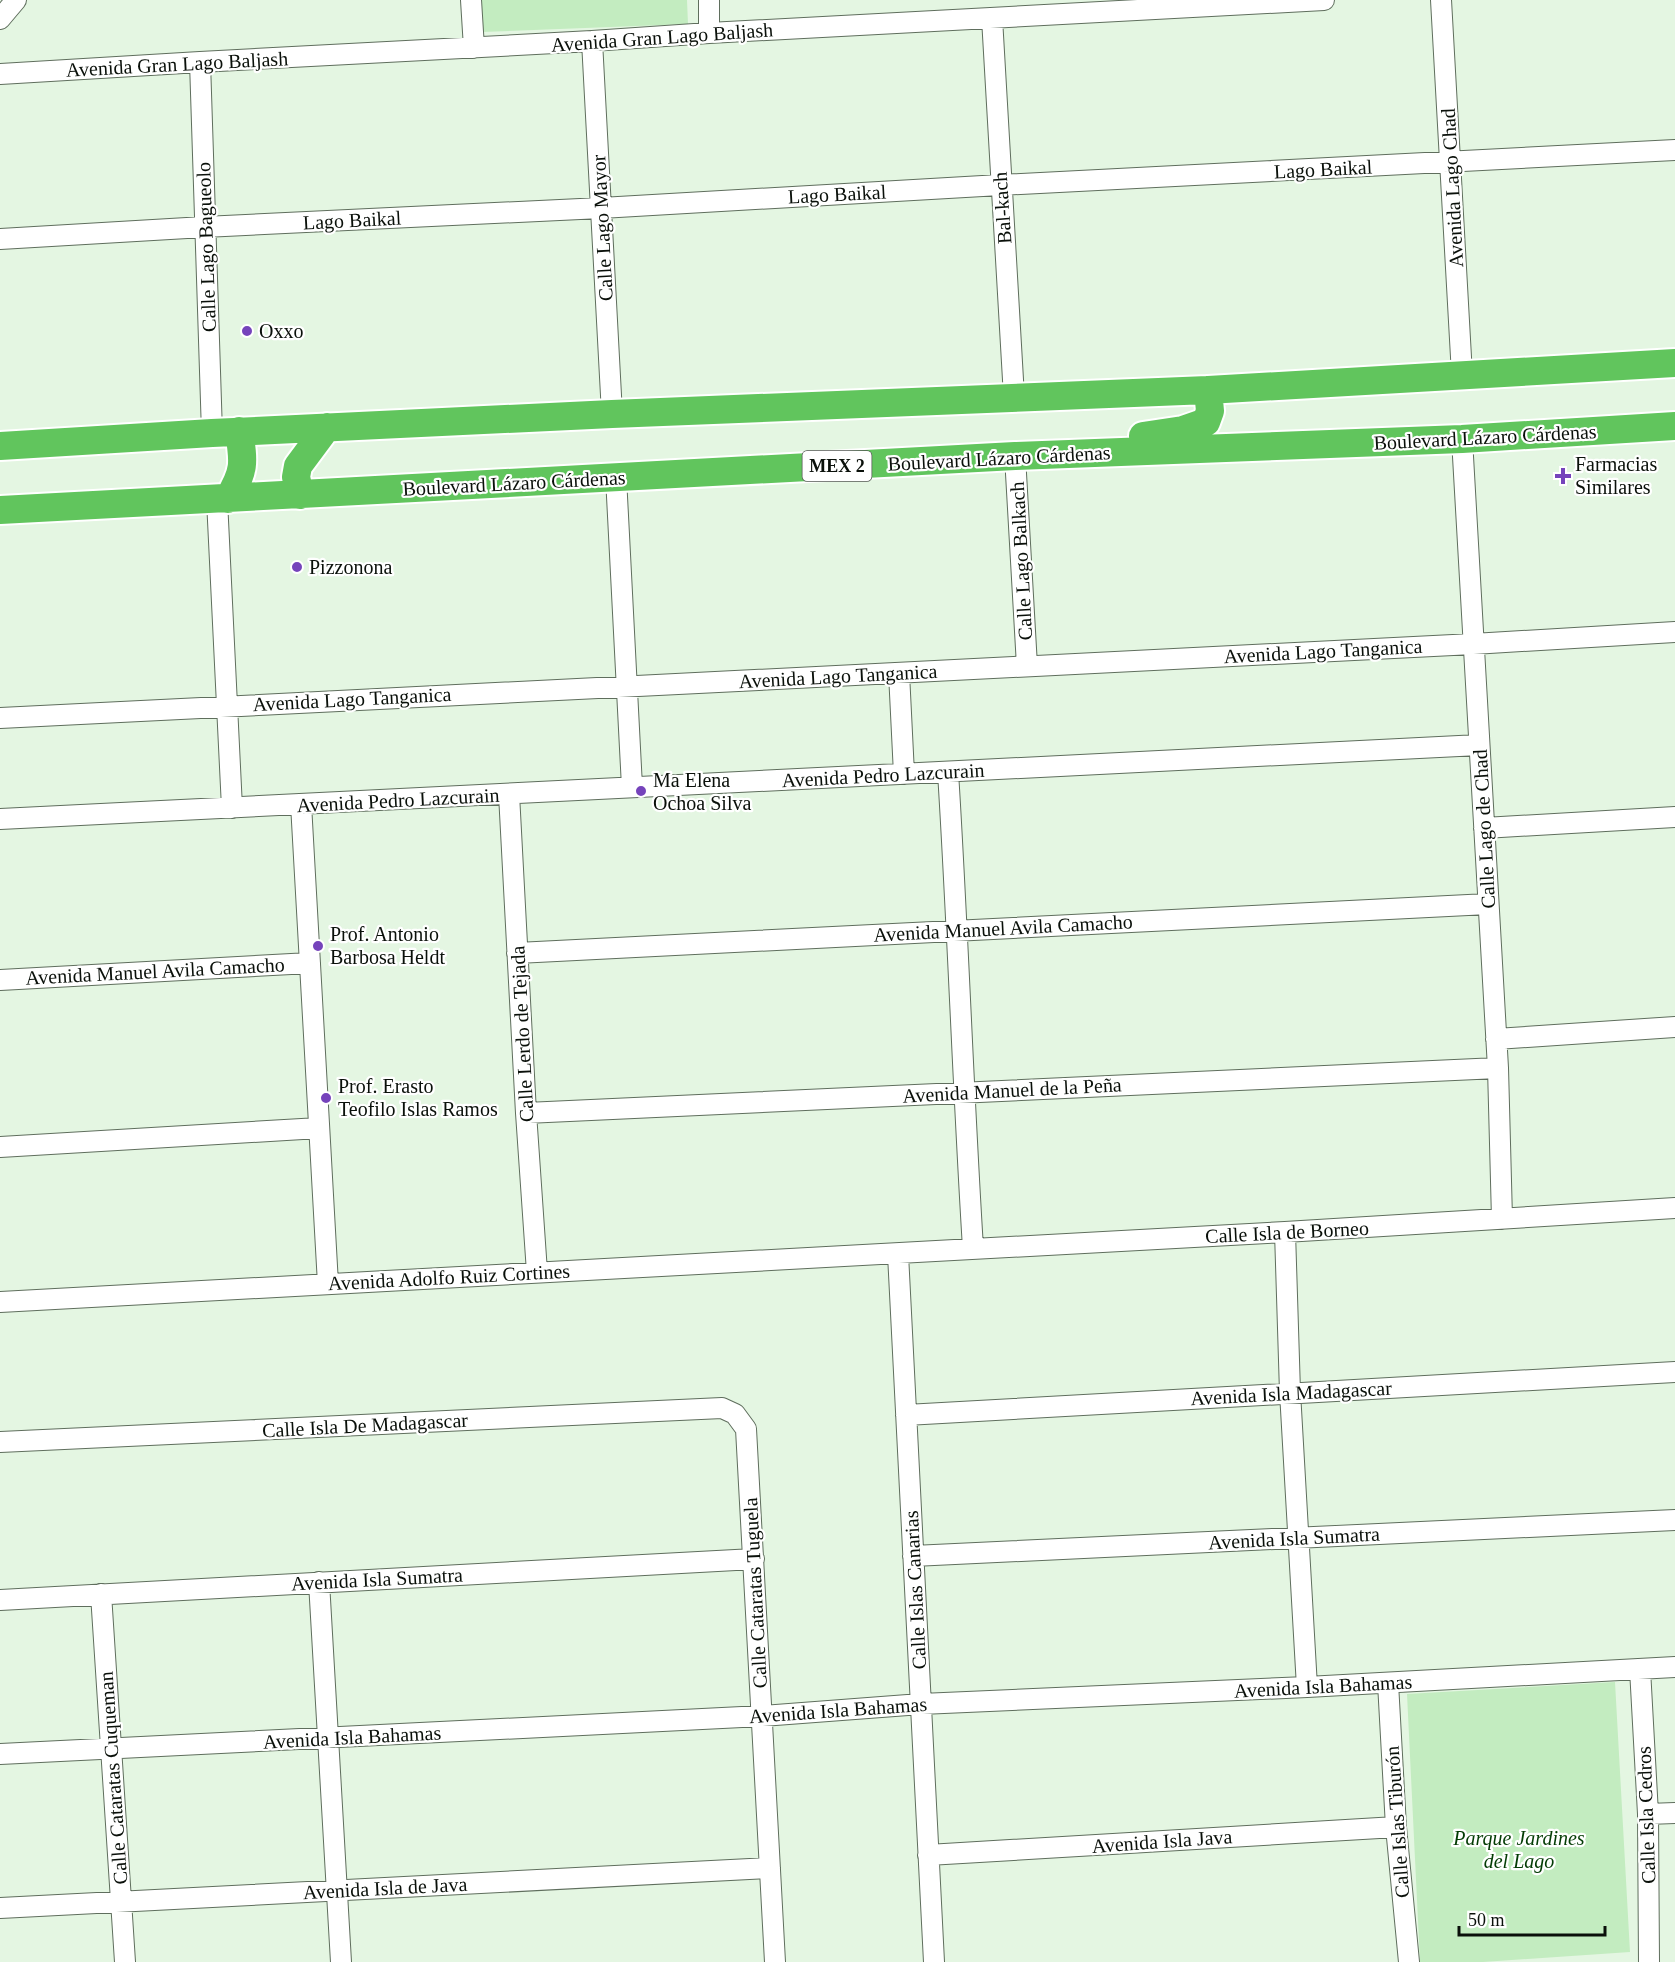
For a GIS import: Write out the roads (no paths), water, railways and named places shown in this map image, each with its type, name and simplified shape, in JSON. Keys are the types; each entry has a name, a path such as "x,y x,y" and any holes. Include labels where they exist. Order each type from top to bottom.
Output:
{"highway":[{"path":"0,446 226,432 612,414 1209,390 1675,363"},
{"path":"1060,455 1086,444 1183,430 1202,425 1209,417 1209,390"},
{"name":"Boulevard Lázaro Cárdenas","path":"0,510 1015,456 1462,439 1675,426"},
{"path":"300,495 296,477 298,466 327,428"},
{"path":"222,499 239,482 243,468 243,453 226,432"}],"street":[{"path":"0,19 16,0"},
{"path":"471,0 474,48"},
{"path":"709,0 709,33"},
{"name":"Avenida Gran Lago Baljash","path":"0,74 992,18 1072,6 1324,0"},
{"name":"Avenida Lago Chad","path":"1441,0 1462,375"},
{"name":"Bal-kach","path":"992,18 1014,397"},
{"name":"Calle Lago Mayor","path":"592,41 612,414"},
{"name":"Calle Lago Bagueolo","path":"200,62 204,227 226,432"},
{"name":"Lago Baikal","path":"0,239 1675,150"},
{"name":"Calle Lago de Chad","path":"1462,439 1498,1068 1502,1219"},
{"name":"Calle Lago Balkach","path":"1015,456 1027,666"},
{"path":"616,477 632,787"},
{"path":"222,499 226,705 232,808"},
{"name":"Avenida Lago Tanganica","path":"0,718 1675,632"},
{"path":"899,673 904,774"},
{"name":"Avenida Pedro Lazcurain","path":"0,819 1479,745"},
{"path":"948,772 958,931 963,1092 973,1248"},
{"name":"Calle Lerdo de Tejada","path":"509,795 537,1272"},
{"path":"301,804 328,1284"},
{"path":"1484,828 1675,817"},
{"name":"Avenida Manuel Avila Camacho","path":"517,953 1488,904"},
{"name":"Avenida Manuel Avila Camacho","path":"0,980 310,963"},
{"path":"1496,1039 1675,1028"},
{"name":"Avenida Manuel de la Peña","path":"526,1113 1498,1068"},
{"path":"0,1147 319,1128"},
{"name":"Calle Isla de Borneo","path":"898,1254 1675,1208"},
{"path":"1285,1232 1290,1392 1307,1687"},
{"name":"Avenida Adolfo Ruiz Cortines","path":"0,1302 898,1254"},
{"name":"Calle Islas Canarias","path":"898,1254 934,1962"},
{"name":"Avenida Isla Madagascar","path":"906,1415 1675,1372"},
{"name":"Calle Isla De Madagascar","path":"0,1442 710,1408 729,1410"},
{"name":"Calle Cataratas Tuguela","path":"729,1410 735,1414 746,1429 775,1962"},
{"name":"Avenida Isla Sumatra","path":"913,1556 1675,1520"},
{"name":"Avenida Isla Sumatra","path":"0,1600 754,1559"},
{"path":"319,1582 341,1962"},
{"name":"Calle Cataratas Cuqueman","path":"101,1594 125,1962"},
{"name":"Avenida Isla Bahamas","path":"0,1754 762,1716 921,1704 1388,1683 1675,1666"},
{"name":"Calle Isla Cedros","path":"1640,1669 1648,1814 1649,1962"},
{"name":"Calle Islas Tiburón","path":"1388,1683 1396,1827 1409,1962"},
{"path":"1648,1814 1675,1813"},
{"name":"Avenida Isla Java","path":"928,1855 1396,1827"},
{"name":"Avenida Isla de Java","path":"0,1908 770,1868"}],"place":[{"name":"Oxxo","path":"247,331"},
{"name":"Farmacias Similares","path":"1563,476"},
{"name":"Pizzonona","path":"297,567"},
{"name":"Ma Elena Ochoa Silva","path":"641,791"},
{"name":"Prof. Antonio Barbosa Heldt","path":"318,946"},
{"name":"Prof. Erasto Teofilo Islas Ramos","path":"326,1098"}],"park label":[{"name":"Parque Jardines del Lago","path":"1519,1850"}]}
